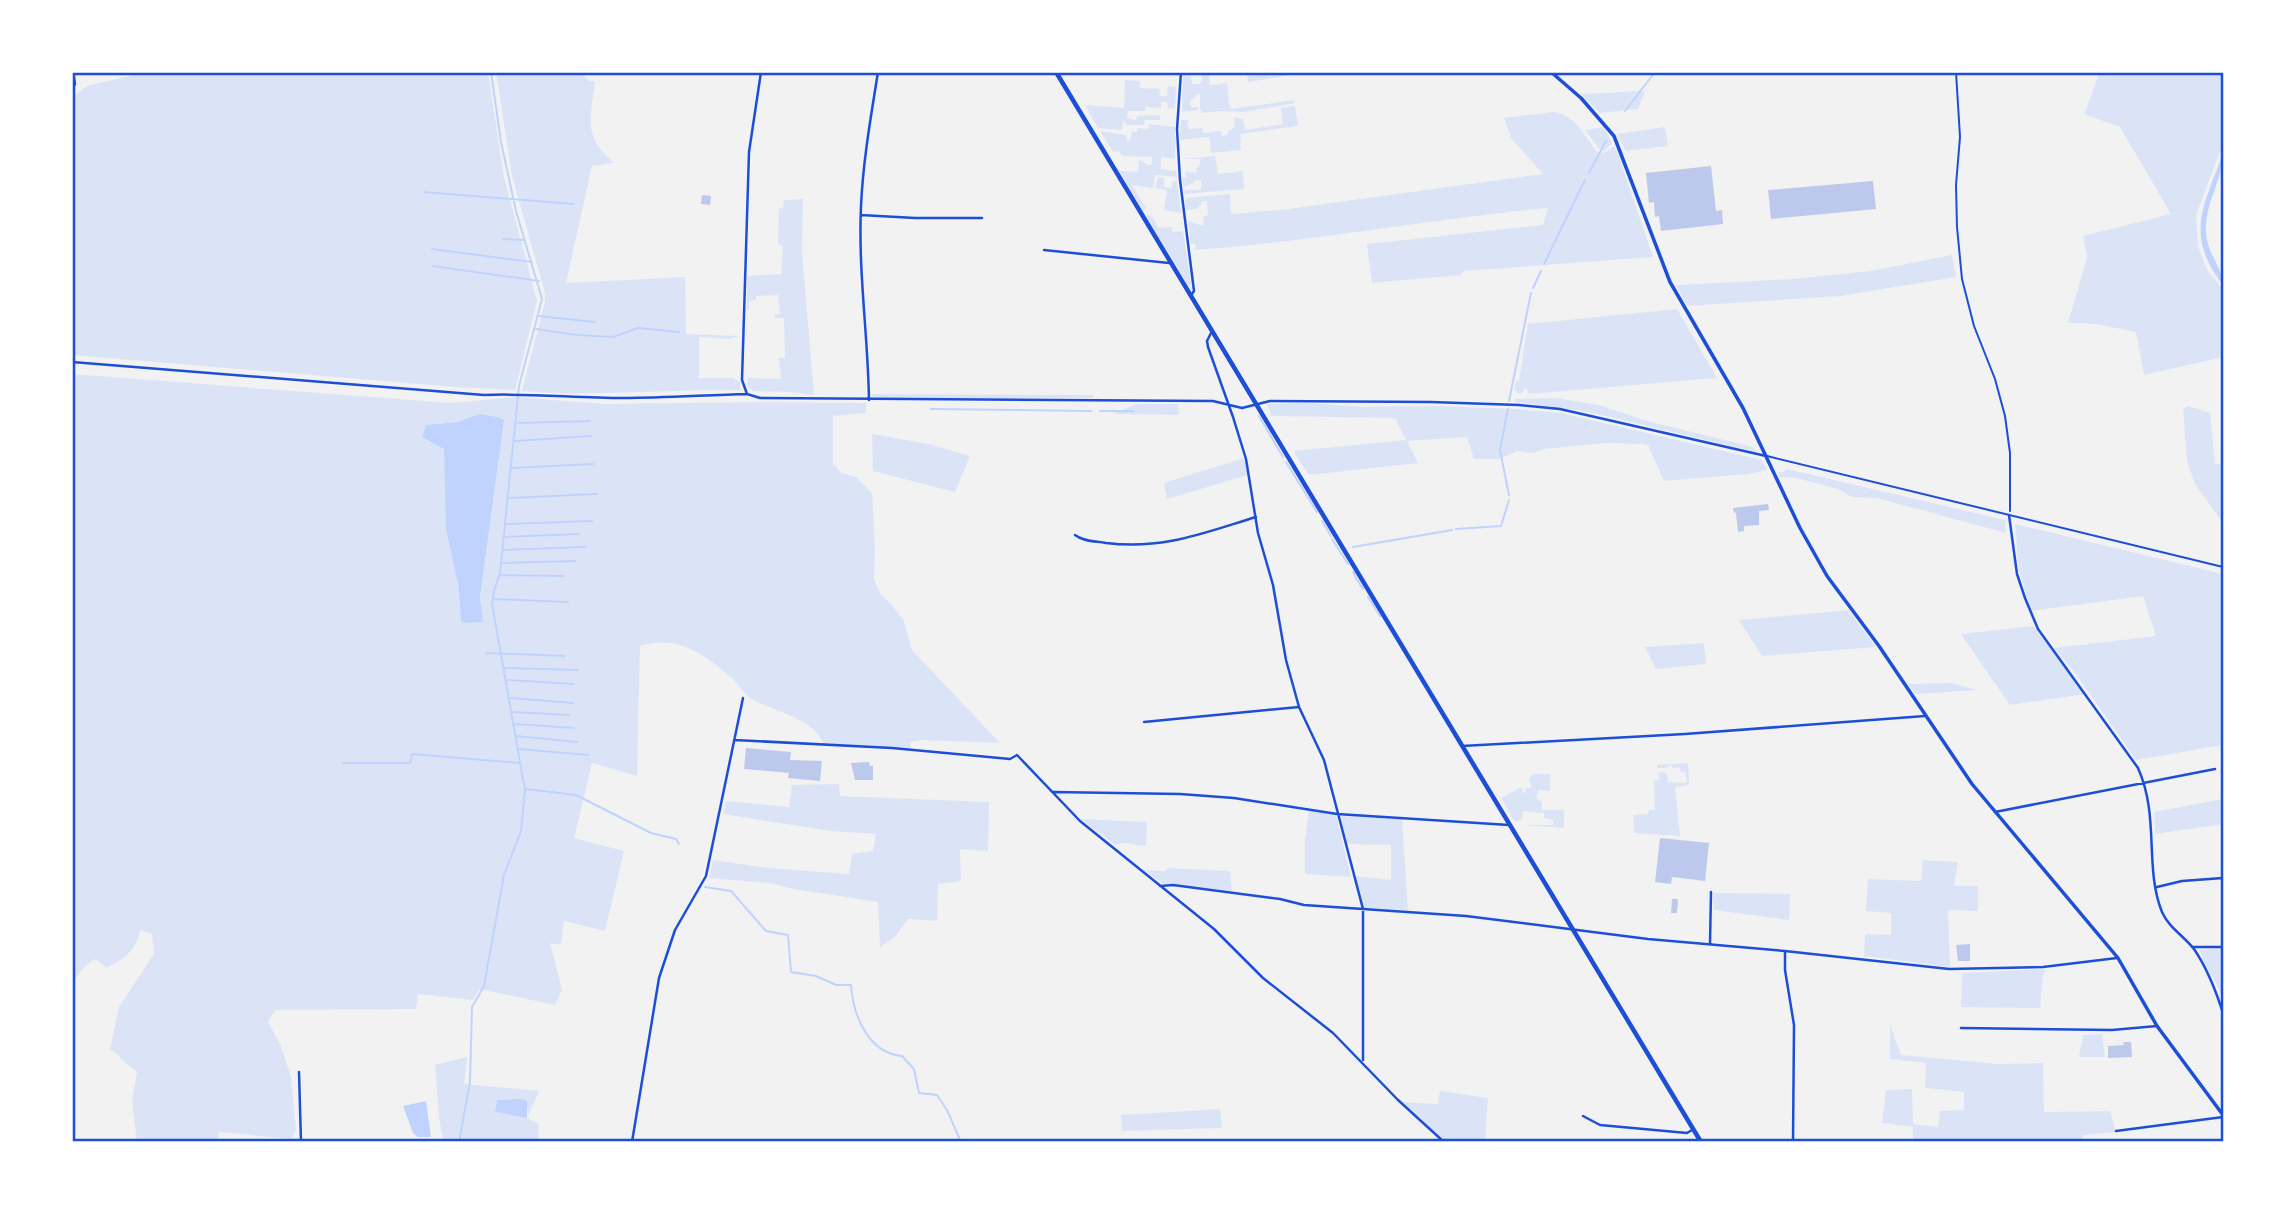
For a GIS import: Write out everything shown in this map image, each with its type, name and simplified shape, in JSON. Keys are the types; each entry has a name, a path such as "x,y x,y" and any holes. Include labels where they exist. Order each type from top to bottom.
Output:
{"main road":[{"path":"1055,72 1701,1142"}],"street":[{"path":"72,89 75,83 73,72"},
{"path":"747,394 742,380 748,166 761,72"},
{"path":"869,400 861,215 863,174 878,72"},
{"path":"1181,72 1177,129 1179,170 1194,291 1191,295"},
{"path":"1550,72 1581,98 1614,136 1623,153 1669,279 1743,408 1802,533 1827,576 1879,646 1972,784 2118,958 2157,1026 2223,1116 2116,1131"},
{"path":"861,215 982,218"},
{"path":"1044,250 1171,263"},
{"path":"1212,331 1207,341 1208,347 1246,459 1286,660 1299,707 1324,760 1363,909 1363,1062"},
{"path":"72,362 484,395 514,393 545,397 624,398 747,394 760,398 869,400 1213,401 1242,408 1270,401 1519,405 1584,413 1766,456"},
{"path":"2009,515 2019,581 2039,629 2138,768 2150,808 2157,887 2163,914 2177,934 2192,947 2214,986 2223,1013"},
{"path":"1075,535 1090,541 1119,544 1166,543 1256,517"},
{"path":"632,1142 659,978 675,930 706,876 743,698"},
{"path":"1144,722 1299,707"},
{"path":"1462,746 1699,733 1925,716"},
{"path":"736,740 892,748 1010,759 1017,755 1080,821 1214,929 1263,978 1334,1033 1398,1100 1444,1142"},
{"path":"1995,812 2215,769"},
{"path":"1052,792 1193,794 1247,799 1337,814 1510,825"},
{"path":"2157,887 2182,881 2223,878"},
{"path":"1160,886 1173,885 1304,905 1466,916 1572,930 1950,970 2043,967 2118,958"},
{"path":"1710,944 1711,892"},
{"path":"2192,947 2223,947"},
{"path":"1785,951 1785,970 1794,1025 1793,1142"},
{"path":"1961,1028 2100,1030 2157,1026"},
{"path":"299,1072 301,1142"},
{"path":"1583,1116 1600,1125 1687,1133 1693,1129"}],"lane":[{"path":"1766,456 2223,567"}],"path":[{"path":"1956,72 1960,137 1956,186 1957,227 1962,279 1974,326 1995,379 2005,416 2010,453 2009,515"}],"shaded area":[{"path":"147,72 488,72 504,177 537,301 515,390 72,355 72,97 87,86"},
{"path":"496,72 584,72 584,76 590,81 595,81 591,116 593,135 597,144 614,163 592,166 566,283 685,277 686,334 740,336 729,339 699,337 699,378 733,378 740,382 740,390 576,393 522,391 545,293 512,176"},
{"path":"1207,72 1210,85 1227,83 1231,109 1294,100 1295,103 1244,112 1203,113 1200,110 1200,94 1197,94 1190,100 1191,107 1198,107 1198,110 1182,112 1183,76 1191,76 1192,84 1199,84 1202,75 1207,75"},
{"path":"1247,72 1310,72 1248,82"},
{"path":"2100,72 2223,72 2223,144 2196,215 2198,246 2207,270 2223,290 2223,357 2144,375 2136,332 2096,324 2068,323 2087,257 2083,236 2171,214 2120,127 2084,114"},
{"path":"1125,80 1140,81 1140,88 1161,89 1159,94 1162,96 1167,96 1168,86 1176,87 1175,109 1168,108 1167,102 1161,102 1161,108 1146,107 1145,111 1128,111 1127,118 1136,120 1137,116 1160,115 1160,120 1145,120 1144,125 1126,125 1123,121 1122,130 1098,128 1085,105 1124,108"},
{"path":"1645,92 1638,109 1600,113 1581,94"},
{"path":"1295,106 1298,126 1240,134 1241,150 1211,153 1209,137 1180,140 1181,120 1189,120 1189,129 1202,128 1203,133 1221,131 1222,136 1228,135 1228,131 1235,127 1234,117 1243,119 1245,130 1283,124 1281,108"},
{"path":"1554,112 1574,122 1596,151 1604,153 1614,146 1653,257 1464,271 1460,275 1372,283 1367,244 1543,225 1548,208 1281,242 1192,250 1196,248 1195,244 1191,244 1188,221 1203,226 1204,216 1208,215 1207,201 1201,202 1196,209 1186,210 1187,198 1230,194 1231,214 1234,214 1543,174 1511,138 1504,118"},
{"path":"1149,124 1175,127 1175,159 1161,157 1161,169 1176,171 1177,177 1155,175 1153,188 1132,185 1146,208 1143,211 1115,164 1121,171 1138,172 1139,159 1152,165 1152,157 1123,156 1117,151 1113,152 1100,131 1127,135 1126,140 1130,141 1132,132 1137,132 1138,128 1148,129"},
{"path":"1604,127 1612,143 1601,151 1585,130"},
{"path":"1665,127 1668,146 1626,151 1617,134"},
{"path":"1215,156 1218,174 1243,171 1244,189 1184,194 1185,190 1201,190 1201,180 1183,187 1182,178 1187,177 1187,171 1197,172 1196,168 1199,167 1201,159 1182,159"},
{"path":"1158,177 1164,178 1164,187 1171,188 1173,181 1177,181 1181,213 1164,210 1167,190 1155,188"},
{"path":"803,199 802,252 814,395 753,391 747,386 748,378 781,379 779,358 785,358 784,318 775,318 775,315 780,314 778,295 756,296 756,300 749,301 747,310 747,276 781,274 783,247 778,243 779,208 783,209 784,200"},
{"path":"1151,215 1159,228 1172,227 1172,232 1183,231 1191,284 1189,287 1146,216"},
{"path":"1952,255 1956,277 1841,296 1687,306 1676,285 1793,279 1871,271"},
{"path":"1677,309 1717,378 1529,394 1526,388 1520,394 1514,390 1516,381 1519,381 1528,324"},
{"path":"72,374 451,403 516,397 603,404 866,403 866,413 833,416 833,463 840,472 856,477 872,493 874,580 881,595 904,621 912,650 1000,743 922,740 910,742 911,750 824,745 819,735 802,721 749,697 731,677 689,648 666,643 640,646 637,776 592,763 574,838 624,851 605,931 564,921 561,945 550,943 562,990 555,1005 479,989 473,1000 418,994 416,1009 275,1010 268,1022 281,1046 291,1077 296,1130 291,1139 219,1132 217,1142 137,1142 132,1101 137,1071 110,1049 119,1007 154,954 152,934 140,930 136,943 124,957 107,968 95,959 85,966 72,984","holes":["479,414 504,421 480,598 482,621 461,621 444,449 426,425 457,422"]},
{"path":"871,394 1093,395 1093,398 872,398"},
{"path":"1557,398 1599,405 1647,421 1753,447 1757,452 1584,411 1515,402 1515,399"},
{"path":"1304,403 1363,407 1515,409 1561,413 1762,460 1767,470 1664,481 1648,445 1606,443 1544,449 1533,453 1517,451 1499,459 1474,459 1467,437 1407,441 1418,463 1309,475 1293,451 1406,440 1395,418 1271,416 1267,404"},
{"path":"1136,404 1178,404 1179,415 1113,414"},
{"path":"2188,406 2210,413 2215,464 2223,464 2223,523 2195,484 2187,461 2183,409"},
{"path":"872,434 929,444 970,456 955,492 873,471"},
{"path":"1244,458 1248,475 1167,499 1164,483"},
{"path":"1787,469 2005,520 2006,533 1877,498 1852,497 1838,489 1796,478 1780,477 1778,472"},
{"path":"2015,524 2223,574 2223,745 2136,760 2076,674 2054,648 2156,636 2143,596 2031,611 2019,571"},
{"path":"1849,610 1876,647 1762,656 1739,620"},
{"path":"2033,626 2086,694 2010,705 1961,634"},
{"path":"1704,643 1706,664 1656,669 1645,647"},
{"path":"1951,683 1978,690 1915,694 1908,684"},
{"path":"1688,763 1689,785 1675,787 1680,836 1634,833 1633,815 1648,814 1649,810 1655,810 1654,781 1659,780 1659,772 1667,773 1668,782 1687,783 1685,772 1681,772 1680,767 1673,768 1671,765 1657,768 1657,765"},
{"path":"1532,774 1550,774 1550,791 1539,790 1536,798 1542,802 1542,810 1564,810 1564,828 1521,825 1553,825 1553,820 1544,818 1544,813 1523,811 1522,820 1514,821 1501,798 1522,787 1523,793 1526,792 1525,789 1532,787 1529,780"},
{"path":"839,784 840,796 989,802 988,851 960,849 961,881 938,884 937,921 908,919 895,937 880,947 878,902 770,883 709,878 713,860 768,868 849,874 852,854 873,851 876,834 831,831 723,814 726,801 789,807 792,785"},
{"path":"2223,799 2223,824 2155,834 2154,812"},
{"path":"1309,811 1336,815 1351,877 1305,874 1305,839"},
{"path":"1339,816 1402,819 1408,910 1364,908 1355,876 1391,880 1391,845 1346,844"},
{"path":"1081,819 1147,822 1146,846 1122,843 1115,845"},
{"path":"1923,860 1958,862 1954,886 1978,886 1978,911 1948,910 1950,967 1864,956 1865,934 1891,935 1891,913 1866,911 1868,879 1921,881"},
{"path":"1167,868 1230,871 1232,891 1162,883 1144,870 1166,871"},
{"path":"1713,893 1790,894 1789,920 1714,910"},
{"path":"2223,948 2223,993 2221,993 2200,950"},
{"path":"2046,969 2040,1008 1961,1007 1962,973"},
{"path":"1890,1024 1901,1055 1998,1064 2043,1063 2044,1112 2110,1111 2116,1132 2083,1135 2082,1142 1913,1142 1913,1127 1882,1123 1886,1090 1912,1089 1913,1124 1938,1127 1940,1111 1964,1110 1964,1092 1925,1088 1926,1063 1890,1059"},
{"path":"2102,1034 2105,1057 2079,1057 2083,1035"},
{"path":"467,1057 464,1084 539,1091 528,1116 528,1110 519,1099 497,1100 495,1112 527,1118 539,1124 538,1142 433,1142 443,1140 435,1065"},
{"path":"1440,1091 1488,1098 1485,1142 1446,1142 1403,1102 1438,1104"},
{"path":"1220,1109 1222,1128 1122,1131 1121,1115"}],"water":[{"path":"2223,153 2207,218 2206,237 2223,285 2204,251 2201,220"},
{"path":"479,414 504,420 480,598 483,622 465,623 461,621 458,585 446,528 444,449 422,437 426,425 457,422"},
{"path":"497,1100 527,1101 527,1118 495,1112"},
{"path":"426,1101 431,1137 418,1137 413,1133 403,1106"}],"building":[{"path":"1711,166 1716,211 1722,210 1723,224 1661,231 1659,216 1655,217 1654,202 1649,203 1646,173"},
{"path":"1873,181 1876,209 1771,219 1768,190"},
{"path":"702,195 711,196 710,205 701,204"},
{"path":"1768,504 1769,510 1759,511 1759,525 1744,526 1744,531 1738,532 1733,508"},
{"path":"746,748 791,752 790,760 822,761 820,781 788,778 789,773 744,769"},
{"path":"869,762 870,766 873,766 873,780 855,780 851,763"},
{"path":"1660,838 1709,843 1705,881 1672,877 1671,884 1655,882"},
{"path":"1672,899 1678,899 1677,913 1671,913"},
{"path":"1970,944 1970,961 1958,961 1956,945"},
{"path":"2123,1042 2131,1042 2132,1057 2108,1058 2108,1046 2124,1045"}],"waterway":[{"path":"459,1142 470,1082 472,1007 484,986 504,875 521,831 525,790 492,604 500,573 519,386 542,299 516,211 501,142 491,72"},
{"path":"1625,111 1655,72"},
{"path":"1589,173 1606,141"},
{"path":"1544,264 1585,180"},
{"path":"424,192 574,204"},
{"path":"503,239 525,240"},
{"path":"432,249 532,262"},
{"path":"433,266 539,281"},
{"path":"1533,288 1541,271"},
{"path":"1509,401 1531,293"},
{"path":"538,316 595,322"},
{"path":"536,329 613,337 638,328 679,332"},
{"path":"931,409 1091,411"},
{"path":"1508,409 1500,450 1509,495"},
{"path":"1100,411 1133,411"},
{"path":"1259,416 1283,457"},
{"path":"518,423 590,421"},
{"path":"515,441 591,436"},
{"path":"1286,462 1317,512"},
{"path":"511,468 593,464"},
{"path":"508,498 597,494"},
{"path":"1456,529 1501,526 1509,500"},
{"path":"505,524 592,521"},
{"path":"1322,521 1331,536"},
{"path":"1353,547 1452,530"},
{"path":"504,537 579,534"},
{"path":"1332,539 1348,564"},
{"path":"503,550 586,547"},
{"path":"503,563 575,561"},
{"path":"1353,572 1357,580"},
{"path":"499,575 564,576"},
{"path":"1358,581 1363,589"},
{"path":"1368,597 1380,616"},
{"path":"493,599 568,602"},
{"path":"486,653 565,656"},
{"path":"505,668 578,670"},
{"path":"506,680 574,684"},
{"path":"511,698 573,703"},
{"path":"512,712 569,715"},
{"path":"514,724 574,728"},
{"path":"516,736 577,742"},
{"path":"519,749 588,755"},
{"path":"343,763 410,763 412,754 520,763"},
{"path":"526,789 576,795 651,833 676,839 679,844"},
{"path":"705,887 731,891 766,931 788,935 791,972 816,976 836,985 851,985 855,1008 864,1031 880,1048 902,1056 914,1069 919,1093 937,1095 961,1142"}]}
